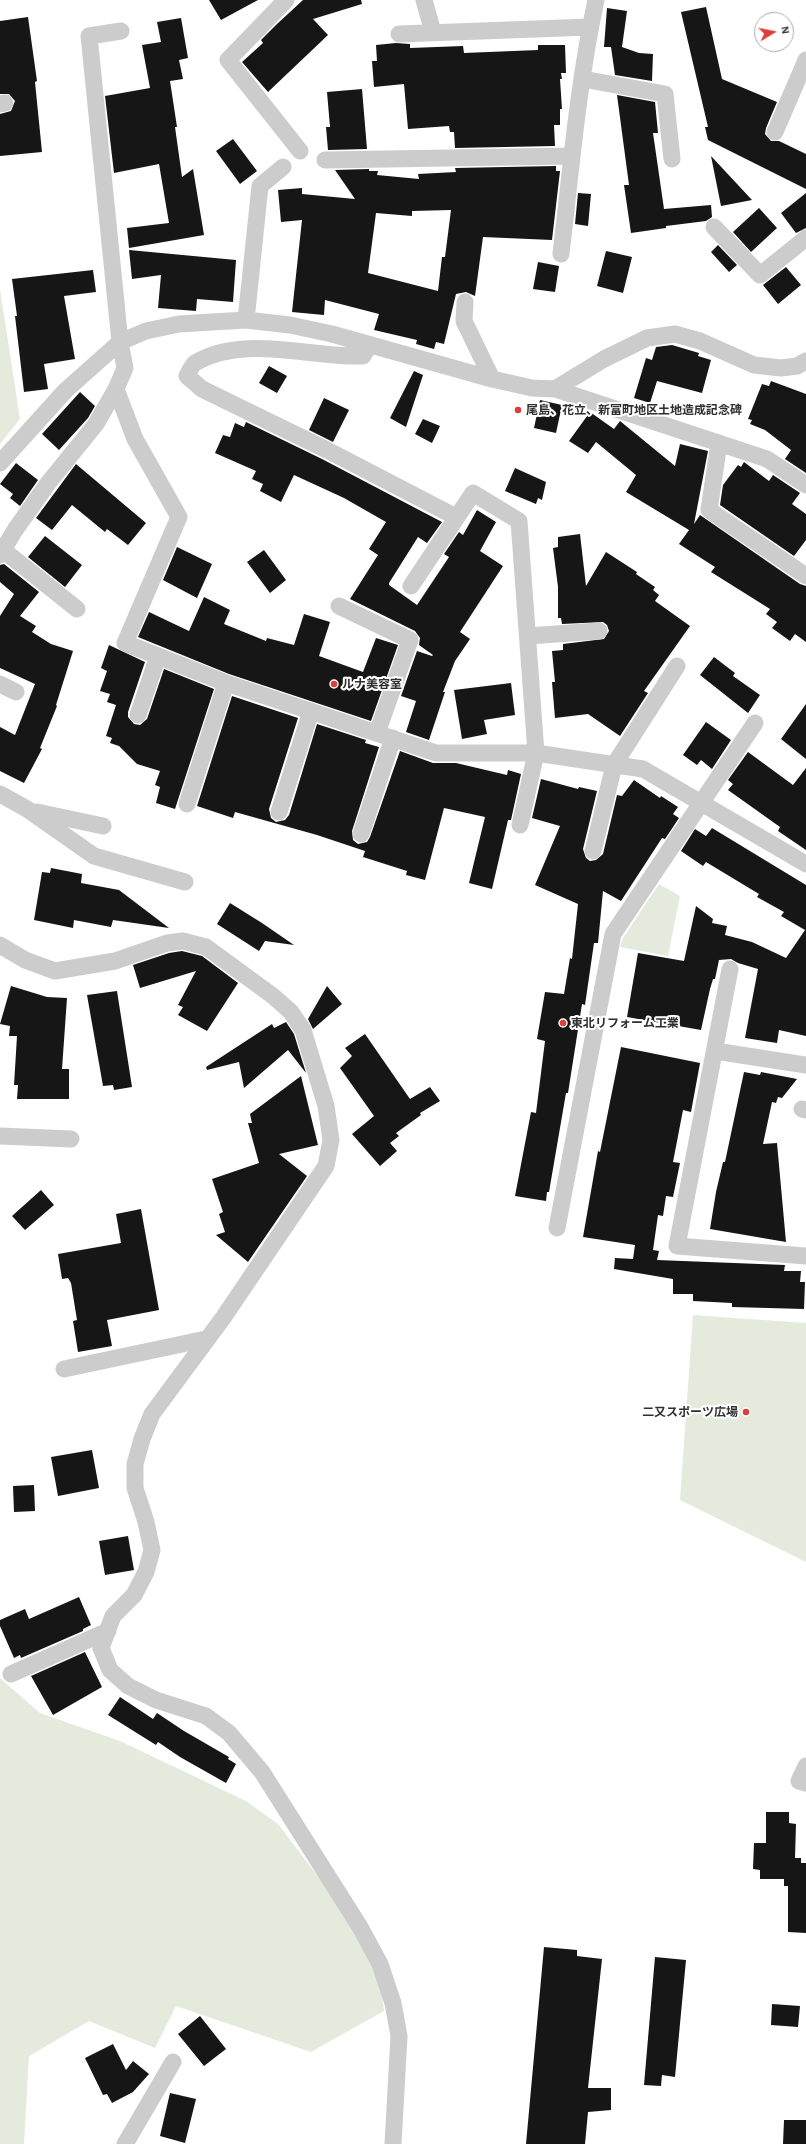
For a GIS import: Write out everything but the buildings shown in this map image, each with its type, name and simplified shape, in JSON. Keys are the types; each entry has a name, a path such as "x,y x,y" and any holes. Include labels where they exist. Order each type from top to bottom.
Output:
{"street":[{"path":"286,0 228,60 300,151"},
{"path":"424,0 433,32"},
{"path":"561,254 571,156 590,27 596,0"},
{"path":"399,34 590,27"},
{"path":"77,609 1,552 49,482 96,424 116,389 125,368 120,342 89,36 121,31"},
{"path":"775,132 806,60"},
{"path":"583,80 665,94 672,159"},
{"path":"325,160 571,156"},
{"path":"246,320 260,186 283,167"},
{"path":"714,227 760,275 806,238"},
{"path":"465,302 464,321 492,379"},
{"path":"0,463 66,390 120,342 146,331 179,324 246,320 290,325 492,379 532,388 555,389 767,459 806,485"},
{"path":"555,389 604,359 647,338 675,334 700,341 754,365 781,368 797,366 806,361"},
{"path":"369,345 363,356 346,357 287,350 249,349 221,353 194,364 187,376 202,389 327,450 456,517"},
{"path":"116,389 135,439 178,517 125,643 226,683 436,753 536,753 643,769 806,864"},
{"path":"718,442 709,510 806,576"},
{"path":"411,586 473,493 519,520 536,753 520,825"},
{"path":"339,606 410,640 377,733"},
{"path":"528,636 599,631"},
{"path":"138,715 158,656"},
{"path":"593,851 614,765 677,666"},
{"path":"186,804 226,683"},
{"path":"0,684 16,692"},
{"path":"278,812 311,711"},
{"path":"557,1228 613,934 755,722"},
{"path":"361,834 393,738"},
{"path":"0,794 27,810 94,856 185,882"},
{"path":"27,810 103,826"},
{"path":"0,945 25,960 55,971 115,961 167,944 183,941 206,947 273,996 291,1012 303,1030 326,1106 331,1140 326,1166 283,1230 152,1414 142,1439 135,1464 135,1488 146,1522 152,1550 146,1572 134,1595 114,1616 101,1648 110,1670 128,1686 156,1700 206,1716 230,1734 262,1772 360,1927 380,1964 393,2003 399,2036 393,2144"},
{"path":"730,969 677,1246 806,1256"},
{"path":"715,1051 806,1065"},
{"path":"0,1136 71,1139"},
{"path":"64,1369 206,1339"},
{"path":"11,1674 108,1631"},
{"path":"806,1766 799,1781 806,1783"},
{"path":"126,2144 173,2062"}],"shaded area":[{"path":"0,289 20,419 0,444"},
{"path":"659,884 680,896 668,956 620,947 623,938"},
{"name":"二又スポーツ広場","path":"693,1315 806,1323 806,1562 680,1500"},
{"path":"0,1678 40,1713 120,1741 246,1801 278,1824 333,1896 366,1950 381,1982 384,2011 311,2052 176,2006 155,2048 89,2021 29,2056 24,2144 0,2144"}],"place":[{"name":"尾島、花立、新富町地区土地造成記念碑","path":"518,410"},
{"name":"ルナ美容室","path":"334,684"},
{"name":"東北リフォーム工業","path":"563,1023"},
{"name":"二又スポーツ広場","path":"746,1412"}]}
